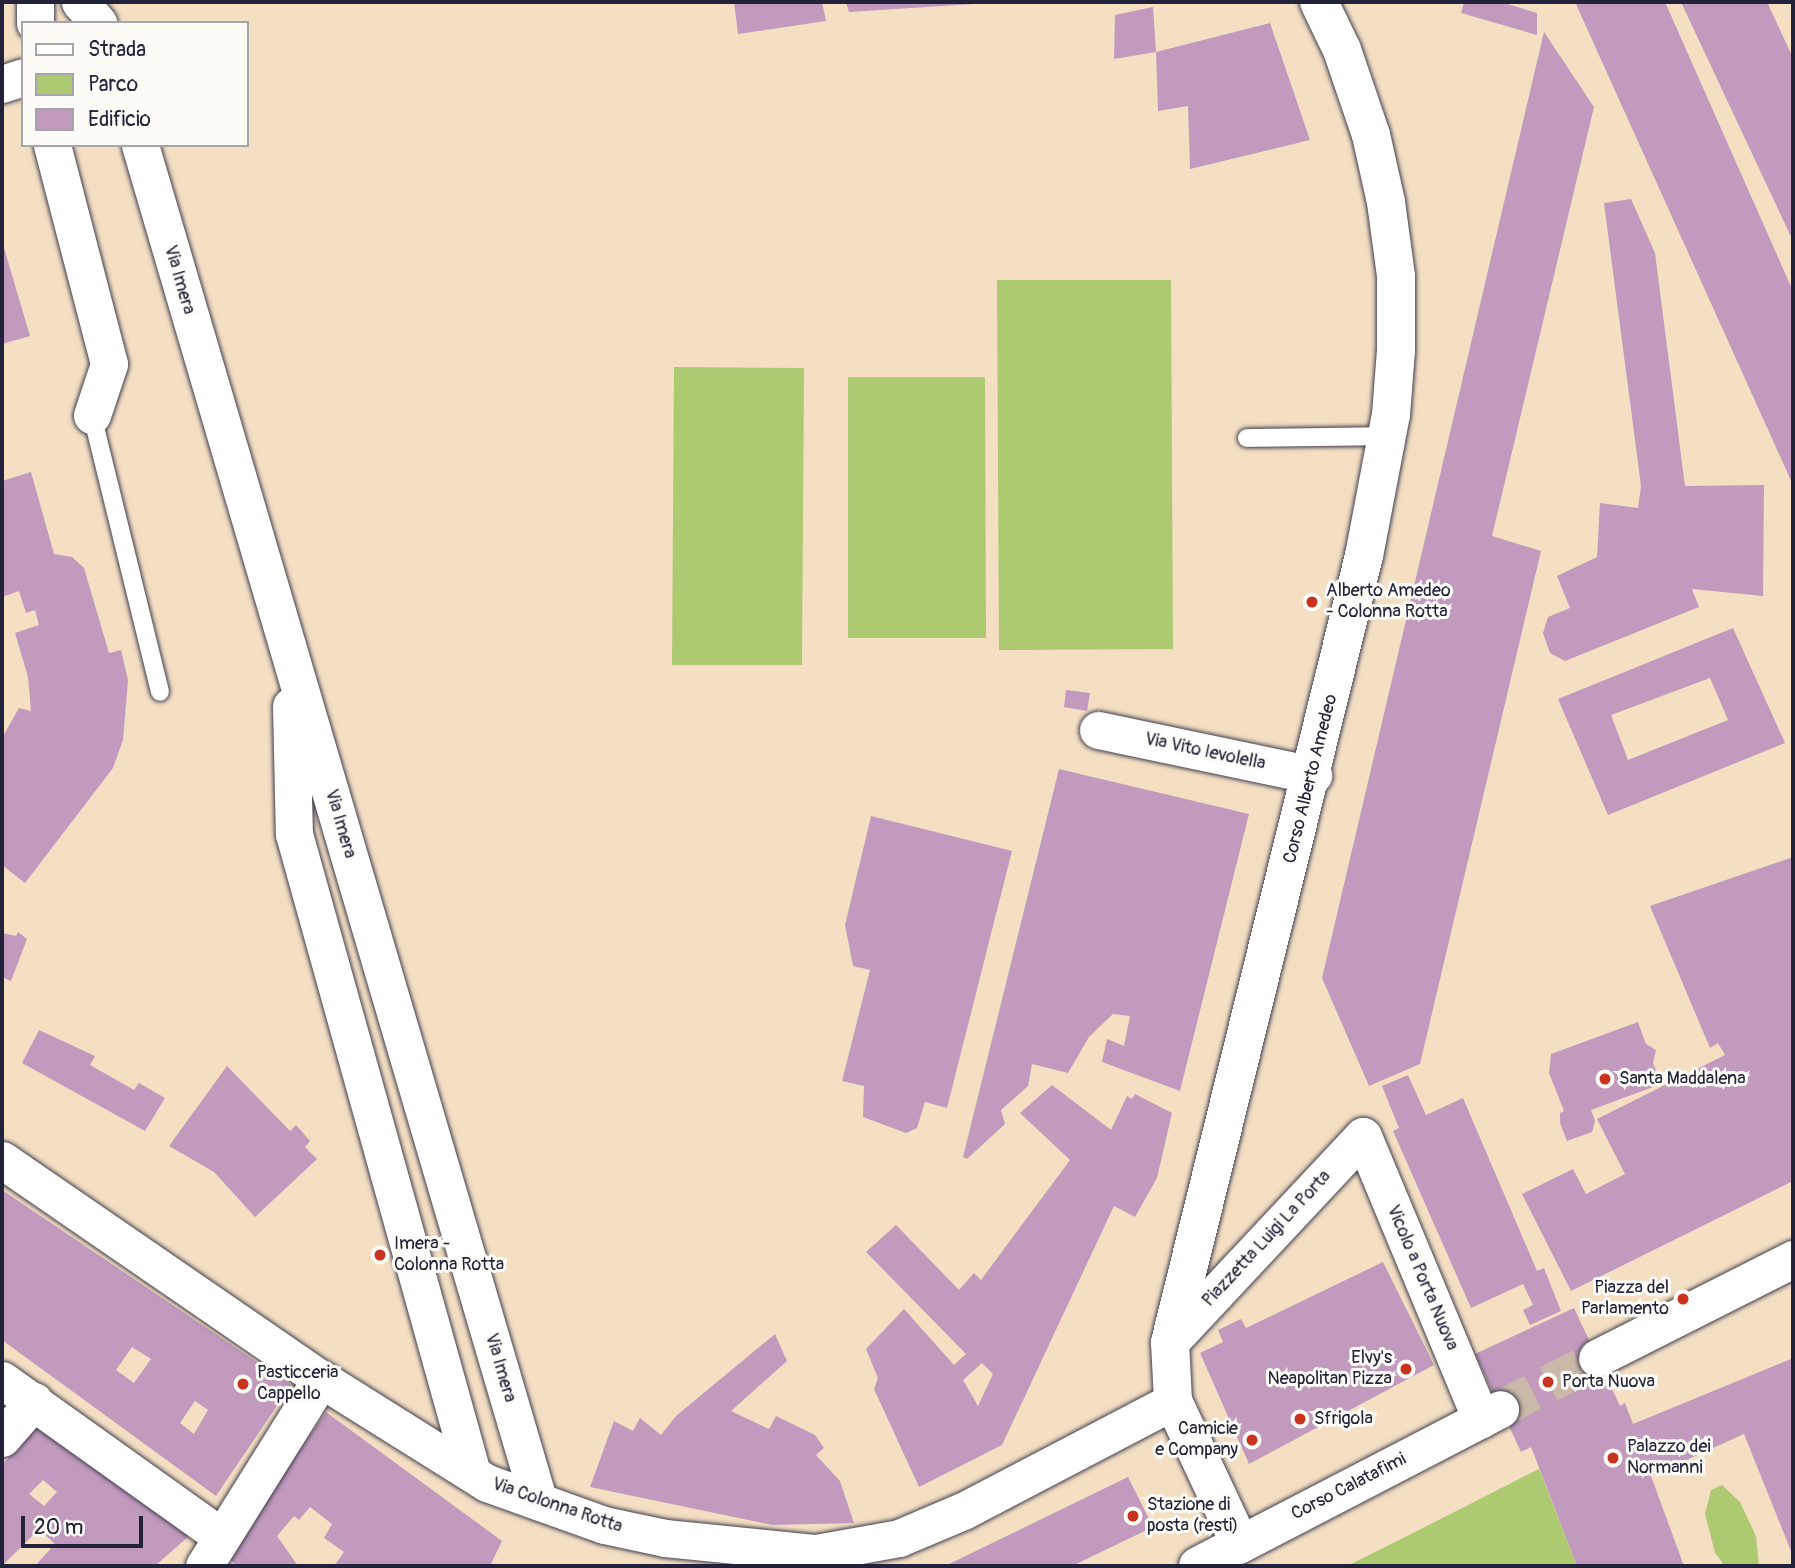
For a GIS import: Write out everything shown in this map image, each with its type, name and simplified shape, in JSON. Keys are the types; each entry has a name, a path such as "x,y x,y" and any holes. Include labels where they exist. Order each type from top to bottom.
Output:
{"street":[{"path":"35,2 35,21"},
{"path":"80,2 95,21"},
{"name":"Corso Alberto Amedeo","path":"1240,1544 1173,1401 1170,1342 1364,556 1387,436 1396,349 1396,276 1386,202 1371,135 1342,50 1319,2"},
{"path":"2,84 21,78"},
{"path":"53,147 109,364 92,415"},
{"name":"Via Imera","path":"141,147 539,1502"},
{"path":"290,656 294,834 472,1473"},
{"name":"Via Vito Ievolella","path":"1098,730 1312,775"},
{"name":"Piazzetta Luigi La Porta","path":"1170,1342 1363,1136"},
{"name":"Vicolo a Porta Nuova","path":"1363,1136 1491,1414"},
{"name":"Via Colonna Rotta","path":"2,1160 321,1379 472,1473 539,1502 604,1525 665,1538 816,1553 899,1538 963,1511 1173,1401"},
{"path":"1597,1358 1793,1259"},
{"path":"2,1380 34,1401 212,1551 321,1379"},
{"path":"2,1438 34,1401"},
{"name":"Corso Calatafimi","path":"1198,1566 1491,1414"}],"lane":[{"path":"92,415 160,692"},
{"path":"1247,438 1387,436"}],"green space":[{"path":"997,280 1171,280 1173,649 999,650"},
{"path":"674,367 804,368 802,665 672,665"},
{"path":"848,377 985,377 986,638 848,638"},
{"path":"1539,1469 1577,1566 1347,1566 1405,1537"},
{"path":"1722,1485 1740,1502 1756,1536 1759,1566 1725,1566 1715,1553 1705,1514 1711,1490"}],"building":[{"path":"734,2 822,2 826,21 738,34"},
{"path":"846,2 974,2 974,4 849,12"},
{"path":"1464,2 1501,2 1537,13 1537,35 1461,13"},
{"path":"1575,2 1665,2 1793,291 1793,485"},
{"path":"1681,2 1767,2 1793,58 1793,241"},
{"path":"1153,7 1156,52 1114,59 1115,15"},
{"path":"1270,23 1310,140 1190,169 1188,106 1158,111 1156,52"},
{"path":"1544,32 1594,107 1492,536 1541,551 1420,1064 1369,1086 1322,978"},
{"path":"1631,199 1655,253 1685,486 1764,485 1763,596 1692,589 1699,607 1565,661 1550,653 1543,633 1548,617 1570,608 1557,576 1597,557 1600,503 1638,508 1641,486 1604,203"},
{"path":"2,241 30,336 2,344"},
{"path":"31,472 54,554 72,557 84,568 109,653 121,650 128,680 123,740 113,768 25,883 2,865 2,738 19,708 31,711 28,677 15,633 39,625 35,610 26,613 19,591 2,597 2,481"},
{"path":"1733,628 1785,743 1608,815 1558,699","holes":["1710,678 1728,720 1628,760 1611,715"]},
{"path":"1066,690 1090,693 1087,711 1064,707"},
{"path":"1059,769 1249,814 1180,1091 1102,1062 1107,1039 1124,1046 1130,1016 1113,1014 1089,1037 1068,1073 1032,1064 1028,1086 1001,1110 1005,1124 967,1159 963,1157"},
{"path":"871,816 1012,851 947,1108 925,1102 917,1128 906,1133 863,1117 864,1086 842,1081 870,970 853,966 845,925"},
{"path":"1793,857 1793,1181 1571,1291 1522,1194 1573,1169 1586,1194 1625,1174 1597,1119 1725,1055 1718,1043 1710,1048 1650,906"},
{"path":"18,932 27,939 11,981 2,977 2,933 16,936"},
{"name":"Santa Maddalena","path":"1638,1022 1646,1044 1656,1050 1653,1063 1661,1084 1591,1110 1595,1121 1592,1132 1567,1141 1560,1123 1560,1113 1564,1111 1549,1073 1551,1054"},
{"path":"39,1030 95,1056 90,1065 134,1090 139,1083 165,1098 145,1131 22,1063"},
{"path":"227,1066 290,1131 296,1125 310,1141 305,1147 317,1159 255,1217 214,1172 169,1146"},
{"path":"1408,1075 1426,1115 1463,1098 1537,1271 1544,1268 1561,1311 1530,1325 1523,1310 1533,1305 1523,1284 1471,1308 1393,1131 1399,1128 1382,1086"},
{"path":"1052,1085 1111,1130 1127,1096 1132,1099 1135,1094 1172,1113 1157,1178 1135,1217 1114,1206 1002,1445 919,1487 874,1389 878,1378 866,1349 904,1309 954,1365 966,1354 866,1252 896,1225 959,1290 974,1273 981,1280 1070,1160 1020,1113","holes":["982,1363 993,1374 978,1406 963,1380"]},
{"path":"2,1190 291,1385 216,1496 2,1340","holes":["132,1347 151,1359 134,1383 116,1370","195,1401 208,1410 194,1434 180,1423"]},
{"path":"1383,1262 1434,1365 1249,1464 1200,1353 1223,1342 1218,1330 1241,1319 1246,1328"},
{"name":"Palazzo dei Normanni","path":"1574,1308 1620,1406 1625,1403 1633,1424 1791,1359 1793,1556 1744,1434 1651,1476 1684,1566 1577,1566 1531,1447 1521,1452 1475,1354"},
{"path":"775,1334 787,1361 731,1411 769,1429 776,1416 815,1435 824,1448 816,1455 840,1481 854,1523 773,1525 590,1487 614,1421 633,1431 640,1418 661,1435 676,1416"},
{"path":"326,1412 502,1541 490,1566 334,1566 344,1552 324,1538 332,1524 310,1507 299,1520 294,1516 277,1536 298,1566 236,1566 227,1555"},
{"path":"39,1423 189,1536 155,1566 35,1566 55,1544 39,1529 2,1566 2,1465","holes":["43,1480 57,1492 44,1506 29,1494"]},
{"path":"1128,1477 1153,1527 1072,1566 945,1566"}],"tunnel":[{"path":"1500,1409 1597,1358"}],"place":[{"name":"Alberto Amedeo - Colonna Rotta","path":"1312,602"},
{"name":"Santa Maddalena","path":"1605,1079"},
{"name":"Imera - Colonna Rotta","path":"380,1255"},
{"name":"Piazza del Parlamento","path":"1683,1299"},
{"name":"Elvy's Neapolitan Pizza","path":"1406,1369"},
{"name":"Porta Nuova","path":"1548,1382"},
{"name":"Pasticceria Cappello","path":"243,1384"},
{"name":"Sfrigola","path":"1300,1419"},
{"name":"Camicie e Company","path":"1252,1440"},
{"name":"Palazzo dei Normanni","path":"1613,1458"},
{"name":"Stazione di posta (resti)","path":"1133,1516"}]}
